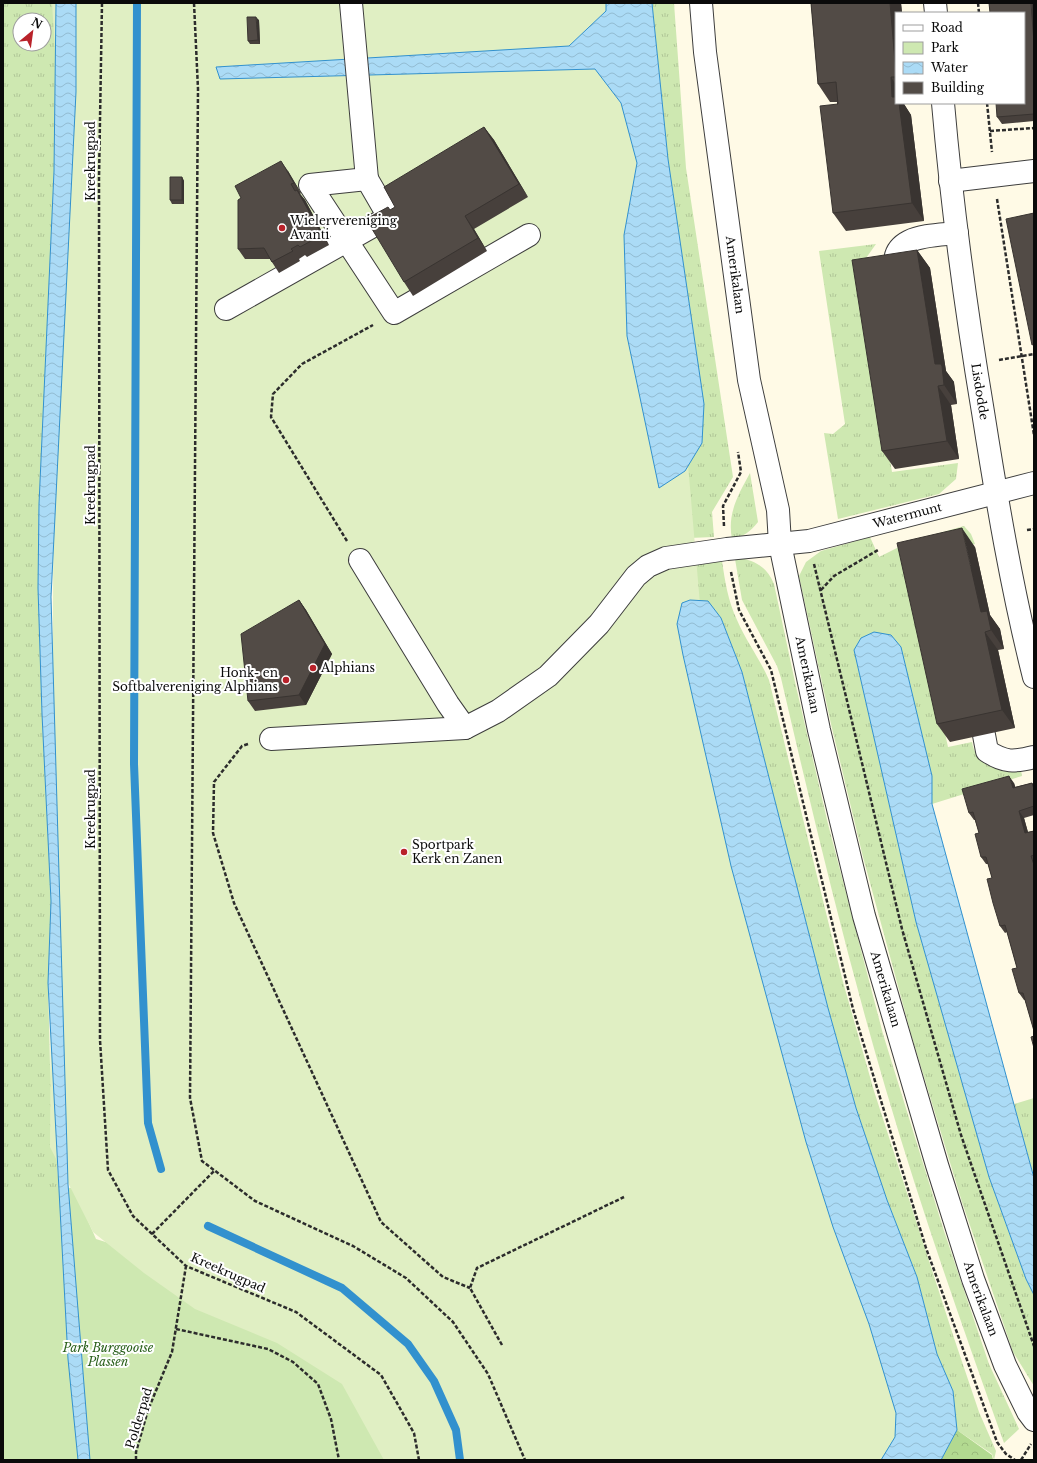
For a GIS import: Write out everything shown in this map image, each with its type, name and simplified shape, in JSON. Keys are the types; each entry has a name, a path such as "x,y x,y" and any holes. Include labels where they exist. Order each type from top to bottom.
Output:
{"street":[{"path":"226,309 389,217 367,179 351,3"},
{"name":"Amerikalaan","path":"701,3 706,52 749,380 778,510 780,544 819,730 864,916 901,1045 973,1279 1005,1365 1028,1412 1034,1420"},
{"name":"Lisdodde","path":"943,104 950,181 975,365 996,492 1034,677"},
{"path":"950,181 1034,171"},
{"path":"367,179 310,185 394,314 529,235"},
{"path":"896,273 895,255 902,244 917,238 957,233"},
{"name":"Watermunt","path":"780,544 809,540 1034,483"},
{"path":"271,738 465,728 498,711 548,676 599,624 636,576 648,566 666,558 727,549 780,544"},
{"path":"360,560 448,704 465,728"},
{"path":"984,735 987,751 1000,759 1016,762 1034,757"}],"path":[{"name":"Kreekrugpad","path":"102,3 99,179 100,1040 108,1170 133,1216 186,1266 296,1312 381,1375 414,1433 419,1460"},
{"path":"194,3 198,97 190,1098 202,1161 255,1201 353,1246 406,1278 453,1322 488,1374 525,1460"},
{"path":"987,104 994,176 1034,435"},
{"path":"990,131 1034,128"},
{"path":"360,560 271,417 273,394 302,364 394,314"},
{"path":"975,365 1034,354"},
{"path":"809,540 902,930 961,1135 1034,1346"},
{"path":"820,591 834,576 878,550"},
{"path":"271,738 242,746 214,782 213,832 234,903 381,1222 443,1277 470,1288 502,1345"},
{"path":"152,1234 215,1170"},
{"path":"470,1288 477,1268 624,1197"},
{"name":"Polderpad","path":"136,1460 136,1452 148,1410 172,1352 186,1266"},
{"path":"176,1329 268,1349 293,1362 318,1384 331,1419 339,1460"},
{"path":"1020,1460 1027,1448 1034,1441"}],"green space":[{"path":"3,3 56,3 54,171 39,504 38,588 42,714 51,901 48,983 50,1065 61,1219 3,1460"},
{"name":"Sportpark Kerk en Zanen","path":"52,3 634,3 683,406 703,639 911,1460 384,1460 342,1384 277,1343 195,1309 144,1273 93,1232 50,1147 56,67"},
{"path":"652,3 674,3 686,168 733,477 712,512 714,537 689,538 668,159"},
{"path":"876,244 859,268 892,472 958,463 956,479 939,494 838,519 824,433 833,434 845,424 819,251"},
{"path":"750,473 758,522 746,533 732,539 732,513"},
{"path":"964,526 971,534 975,544 907,558 948,747 972,742 974,750 983,762 997,769 1021,770 1022,776 932,804 932,776 854,650 916,922 989,1177 1026,1279 1034,1295 1034,1386 1013,1352 962,1202 911,1034 863,857 831,724 799,576 806,562 821,551 870,537 879,557 911,541"},
{"path":"741,558 761,566 774,584 828,824 883,1034 944,1231 989,1364 1019,1429 1004,1443 942,1267 886,1090 830,885 781,678 777,666 742,600 735,559"},
{"path":"722,561 731,606 769,680 843,982 874,1091 979,1412 996,1451 994,1460 992,1454 957,1430 953,1391 937,1354 917,1277 887,1200 856,1108 828,1008 742,672 721,618 656,1136 667,569"},
{"path":"1034,1098 1034,1178 1014,1104"},
{"name":"Park Burggooise Plassen","path":"73,1187 96,1239 147,1255 314,1340 401,1460 3,1460 3,1189 52,1193"},
{"path":"957,1430 992,1455 993,1460 941,1460"}],"water":[{"path":"56,3 76,3 76,92 51,597 68,1184 90,1460 78,1460 68,1359 48,983 51,901 42,714 38,588 39,504 54,171"},
{"path":"606,3 652,3 668,159 704,404 702,443 685,471 659,488 627,336 624,235 637,163 621,103 595,69 220,79 216,67 569,46 606,11"},
{"path":"690,600 708,601 721,618 742,672 828,1008 856,1108 887,1200 917,1277 937,1354 953,1391 957,1430 941,1460 881,1460 895,1437 896,1413 869,1324 833,1227 806,1142 731,866 677,624 682,603"},
{"path":"874,632 891,635 901,647 932,776 932,804 1034,1178 1034,1295 1026,1279 989,1177 916,922 854,650 861,638"}],"building":[{"path":"811,3 890,3 895,62 895,77 891,77 892,97 895,97 895,104 899,104 912,203 833,213 820,106 838,104 836,82 818,84"},
{"path":"989,3 1031,3 1034,43 1034,114 997,117 996,104 1025,104 1025,12 990,12"},
{"path":"247,17 256,17 258,40 248,41"},
{"path":"484,127 519,184 465,216 478,238 404,282 366,219 388,207 390,210 395,207 384,187"},
{"name":"Wielervereniging Avanti","path":"281,161 294,183 291,184 295,191 297,190 322,235 300,247 298,245 291,249 293,251 272,262 264,248 238,249 238,200 241,198 235,186"},
{"path":"170,177 182,177 182,200 170,200"},
{"path":"1034,213 1034,344 1032,345 1006,219"},
{"path":"917,250 935,364 941,364 942,366 944,385 938,386 947,441 882,451 852,260"},
{"path":"962,528 981,612 987,611 991,630 985,632 1002,710 937,724 897,543"},
{"name":"Honk- en Softbalvereniging Alphians","path":"299,600 325,644 299,695 248,701 241,634"},
{"path":"1009,776 1013,788 1032,783 1034,789 1034,806 1019,811 1025,833 1034,831 1034,855 1031,856 1034,865 1034,1031 1023,993 1019,993 1012,969 1017,968 1005,925 1000,926 993,903 987,879 992,878 986,857 981,857 975,834 979,833 973,812 969,813 962,789"},
{"path":"1034,1036 1034,1048 1031,1037"}],"waterway":[{"path":"137,3 134,764 148,1123 161,1169"},
{"path":"208,1226 342,1288 408,1344 434,1381 456,1430 460,1460"}],"place":[{"name":"Wielervereniging Avanti","path":"282,228"},
{"name":"Alphians","path":"313,668"},
{"name":"Honk- en Softbalvereniging Alphians","path":"286,680"},
{"name":"Sportpark Kerk en Zanen","path":"404,852"}]}
